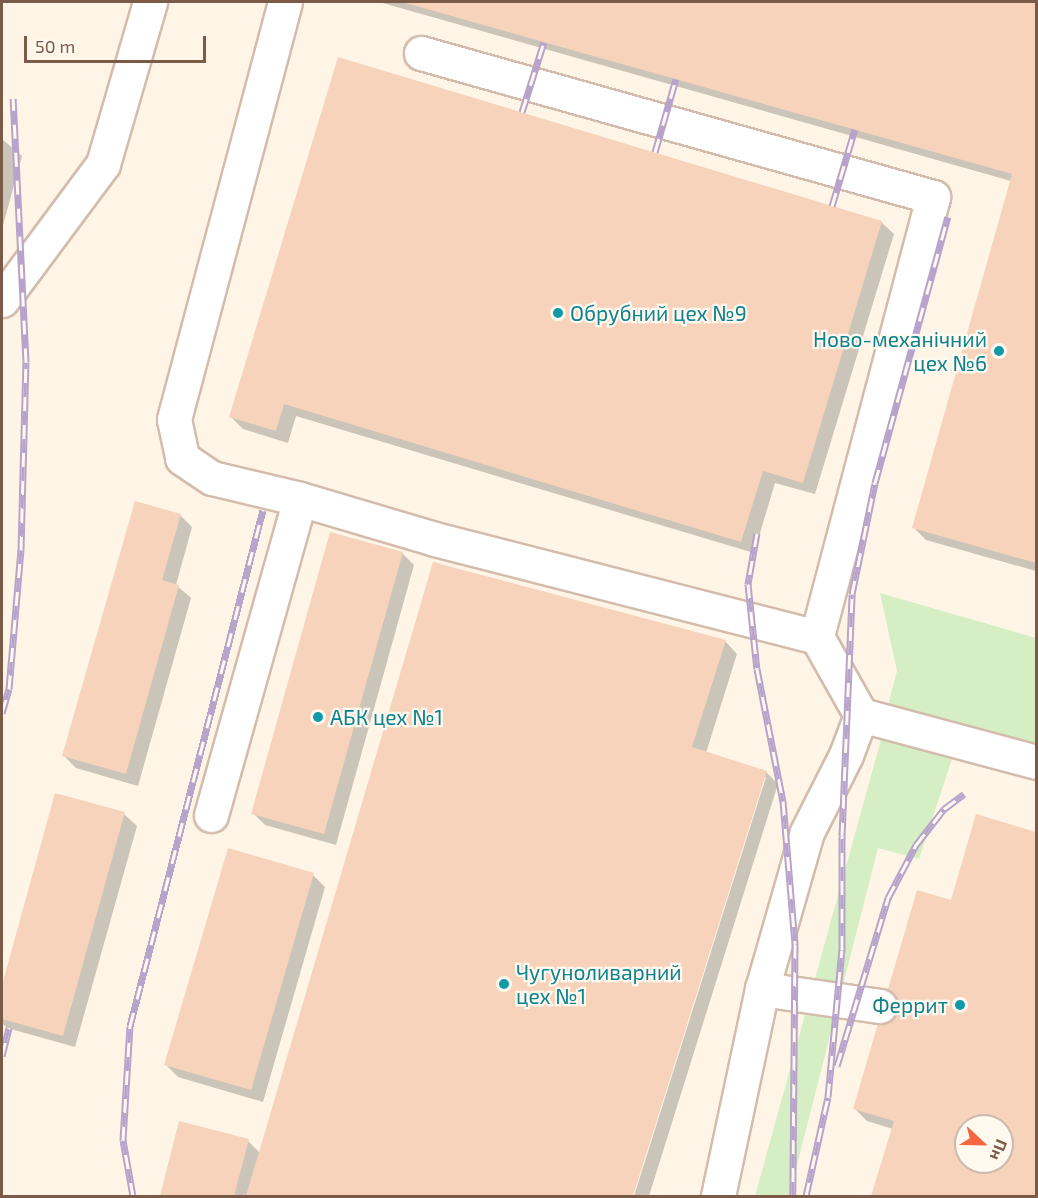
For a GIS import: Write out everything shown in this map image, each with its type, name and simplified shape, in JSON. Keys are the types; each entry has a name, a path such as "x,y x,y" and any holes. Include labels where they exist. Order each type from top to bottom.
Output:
{"lane":[{"path":"2,300 103,164 150,2"},
{"path":"285,2 174,419 182,458 212,478 300,498 435,539 817,637"},
{"path":"421,53 933,197 817,637 861,715 1036,762"},
{"path":"211,814 300,498"},
{"path":"718,1197 762,989 807,832 846,755 861,715"},
{"path":"762,989 880,1006"}],"green space":[{"path":"880,593 1036,638 1036,748 887,709 897,671"},
{"path":"882,736 954,753 919,859 878,848 789,1196 755,1196"}],"building":[{"name":"Ново-механічний цех №6","path":"402,2 1036,2 1036,563 912,528 1012,174"},
{"name":"Обрубний цех №9","path":"338,57 882,221 803,483 763,471 741,542 284,404 276,431 229,417"},
{"path":"135,501 181,514 162,580 179,585 126,774 62,756"},
{"name":"АБК цех №1","path":"330,532 403,552 324,834 251,814"},
{"name":"Чугуноливарний цех №1","path":"433,562 726,640 692,747 767,771 633,1196 246,1196"},
{"path":"55,793 125,812 63,1036 2,1019 2,985"},
{"name":"Феррит","path":"976,814 1036,832 1036,1196 871,1196 894,1121 853,1109 917,890 951,900"},
{"path":"228,848 314,873 251,1090 164,1065"},
{"path":"179,1121 249,1139 234,1196 160,1196"}],"railway":[{"path":"522,112 544,42"},
{"path":"655,152 676,79"},
{"path":"2,713 9,689 21,550 26,362 13,98"},
{"path":"832,206 855,129"},
{"path":"806,1196 828,1097 842,950 842,836 852,594 875,483 948,217"},
{"path":"133,1196 123,1140 130,1026 263,510"},
{"path":"757,533 748,584 757,669 783,801 795,944 793,1196"},
{"path":"837,1066 888,898 916,845 944,809 964,794"},
{"path":"2,1056 9,1028"}],"place":[{"name":"Обрубний цех №9","path":"558,313"},
{"name":"Ново-механічний цех №6","path":"999,351"},
{"name":"АБК цех №1","path":"318,717"},
{"name":"Чугуноливарний цех №1","path":"504,984"},
{"name":"Феррит","path":"960,1005"}]}
